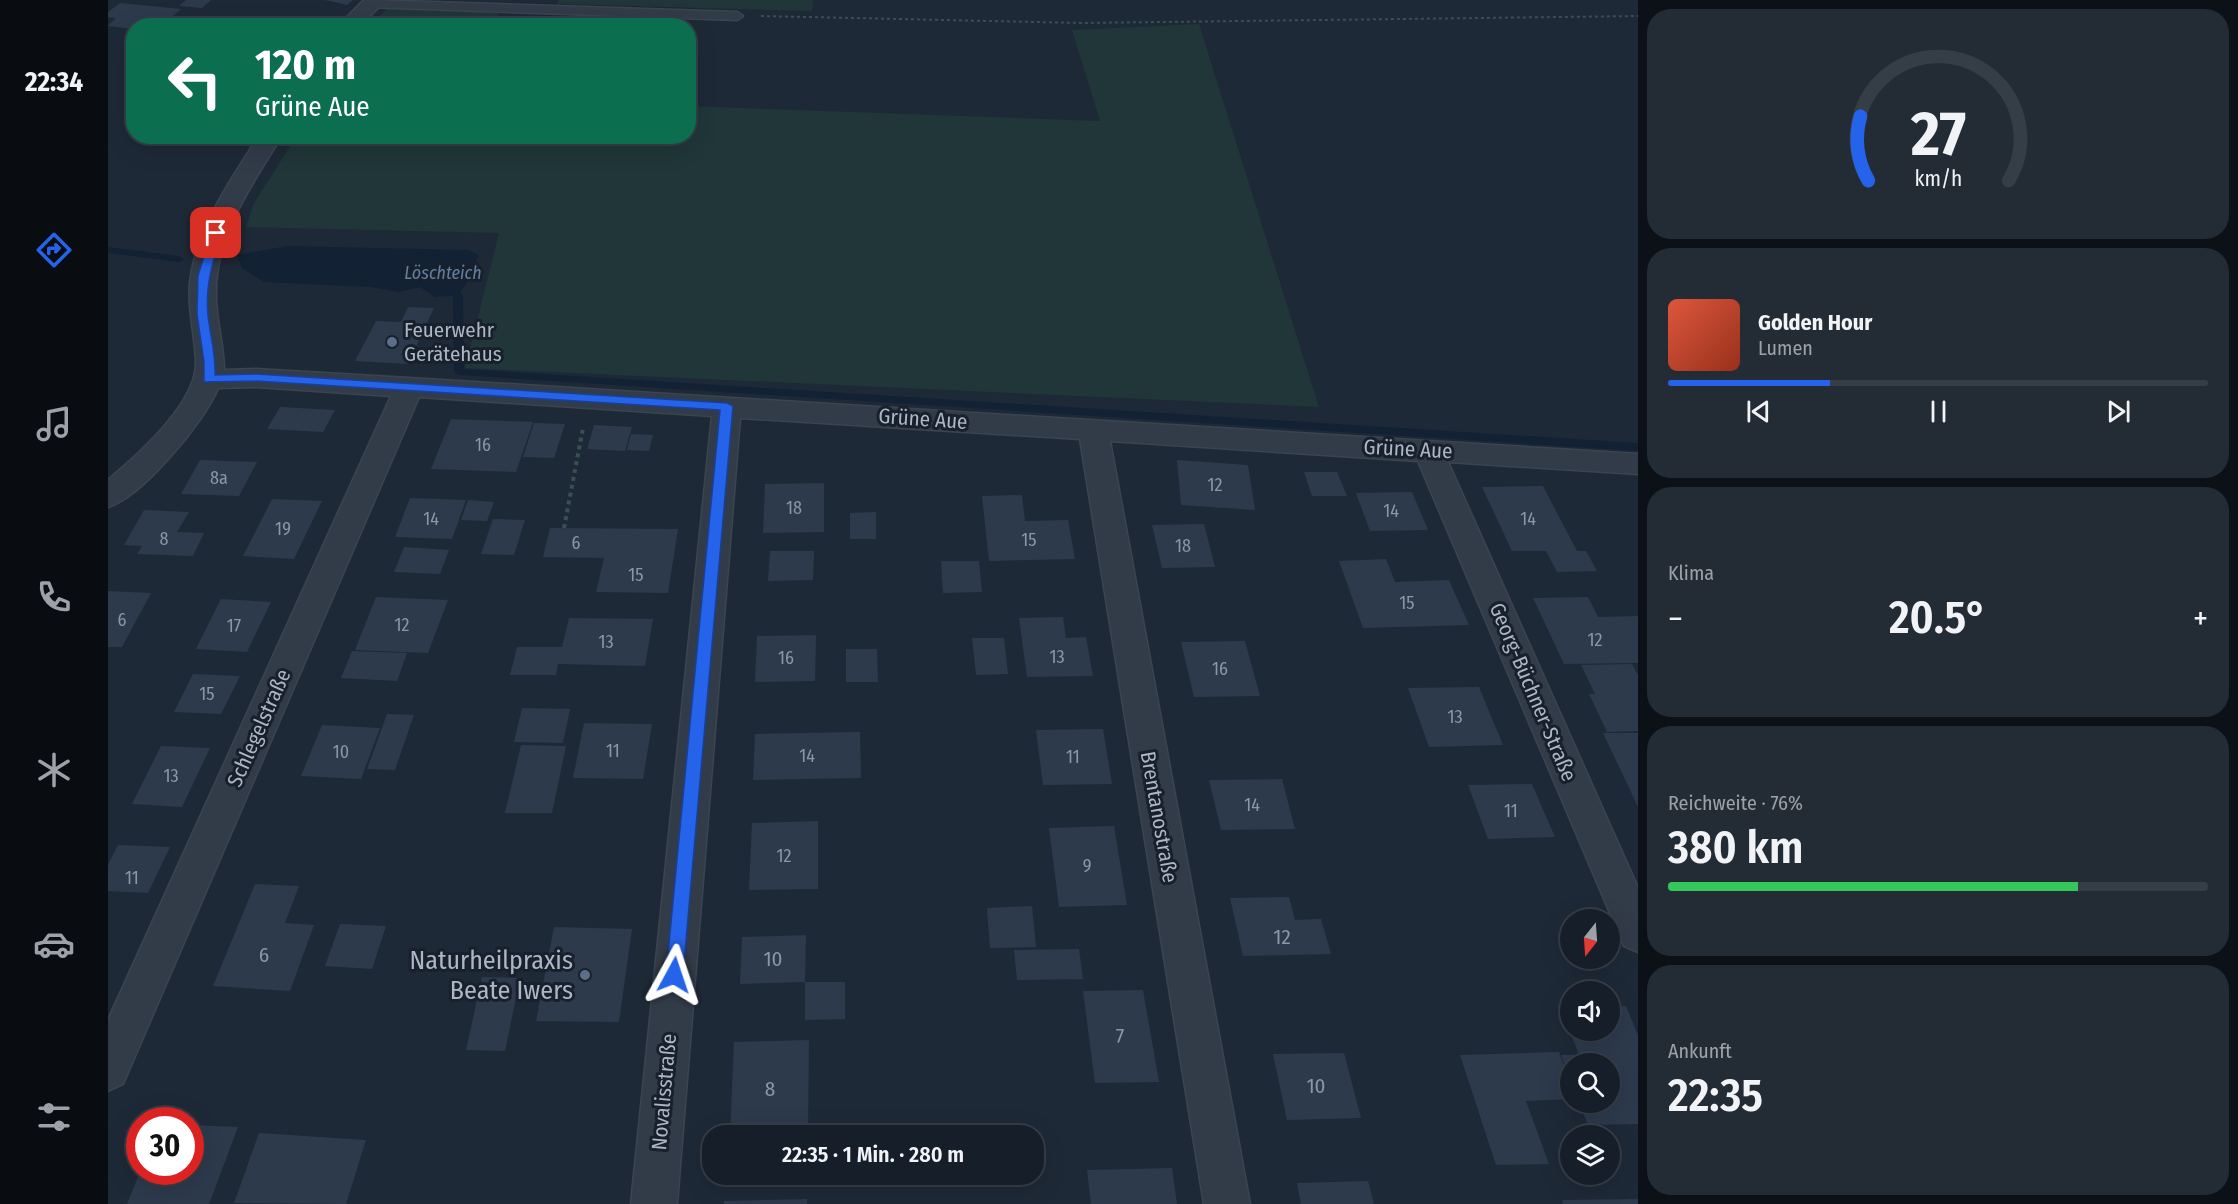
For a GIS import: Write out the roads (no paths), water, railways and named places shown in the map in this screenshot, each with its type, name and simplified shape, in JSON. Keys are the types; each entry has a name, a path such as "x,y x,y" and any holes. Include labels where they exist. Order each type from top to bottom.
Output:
{"street":[{"path":"356,18 373,2"},
{"path":"108,496 156,452 194,406 208,379 210,362 202,314 203,276 210,248 240,182 266,144"},
{"name":"Grüne Aue","path":"208,379 256,378 409,387 1638,464"},
{"name":"Schlegelstraße","path":"108,1069 409,387"},
{"name":"Novalisstraße","path":"654,1204 727,406"},
{"name":"Brentanostraße","path":"1093,430 1227,1204"},
{"name":"Georg-Büchner-Straße","path":"1428,450 1638,933"}],"lane":[{"path":"373,2 737,16"}],"water":[{"name":"Löschteich","path":"287,246 468,250 479,255 466,284 458,295 435,297 420,287 399,292 370,287 264,282 242,268 237,255"}],"waterway":[{"path":"108,250 179,259"},
{"path":"446,284 458,295 459,372 1638,447"}],"place":[{"name":"Feuerwehr Gerätehaus","path":"392,342"},
{"name":"Naturheilpraxis Beate Iwers","path":"585,975"}]}
